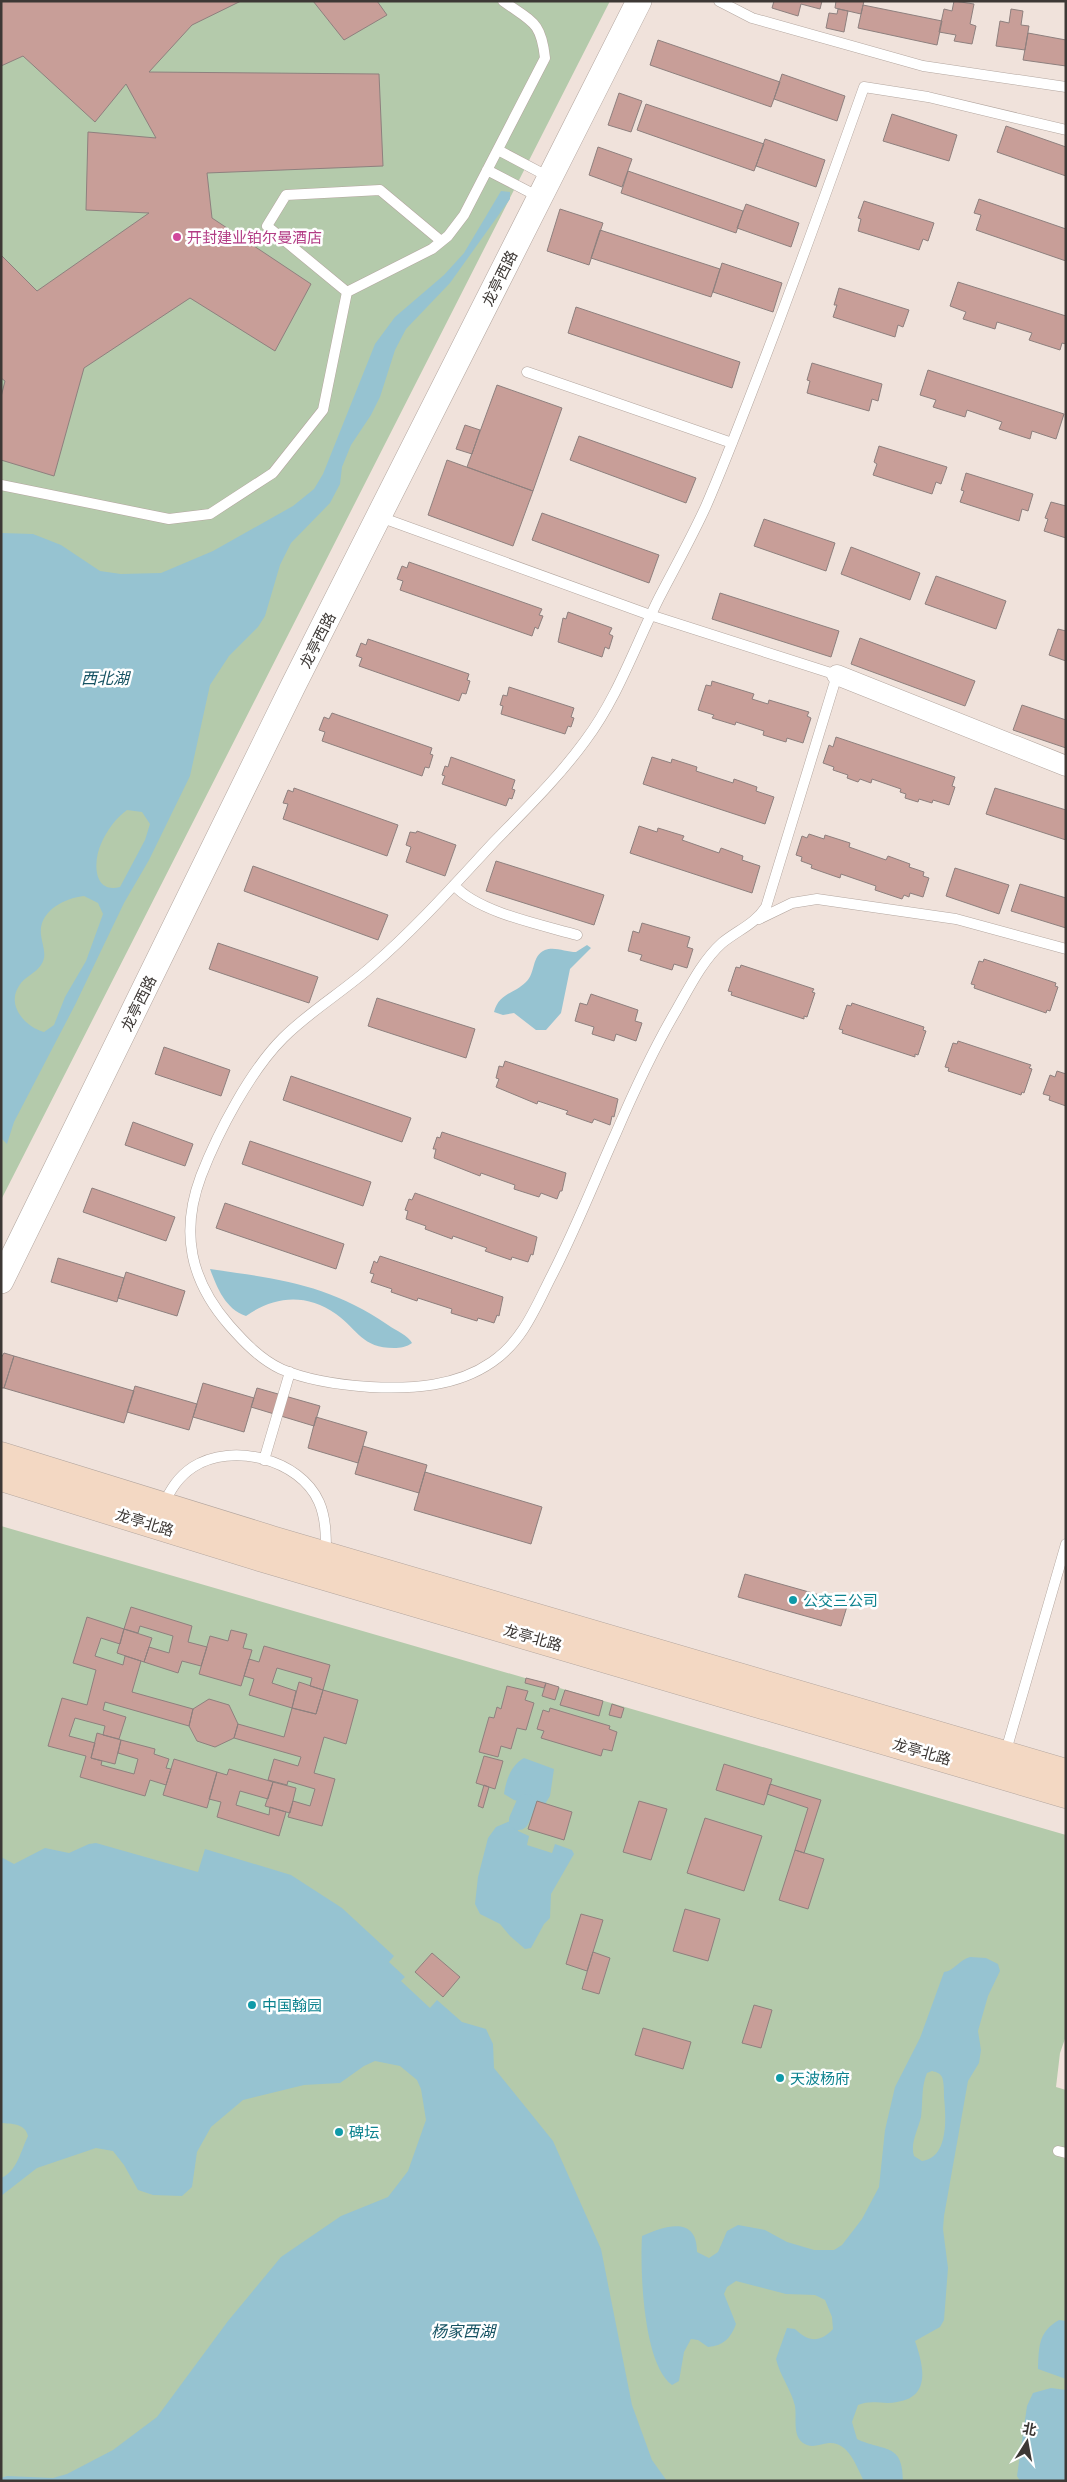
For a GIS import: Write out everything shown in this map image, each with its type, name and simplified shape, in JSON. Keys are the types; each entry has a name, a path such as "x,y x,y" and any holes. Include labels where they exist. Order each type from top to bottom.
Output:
{"main road":[{"name":"龙亭北路","path":"1,1456 326,1556 1066,1773"},
{"name":"龙亭北路","path":"1,1477 266,1559 1066,1794"}],"street":[{"name":"龙亭西路","path":"1,1281 293,686 639,1"},
{"path":"837,675 1066,766"}],"lane":[{"path":"347,292 432,249 441,242 464,215 545,58 542,35 537,26 503,1"},
{"path":"517,11 522,1"},
{"path":"719,1 752,18 923,66 1066,87"},
{"path":"1066,130 928,97 864,87 794,285 732,443 704,510 650,615 611,702 566,766 454,885 374,965 287,1034 267,1056 247,1085 218,1138 200,1179 192,1211 190,1239 192,1259 199,1283 214,1308 252,1350 277,1367 290,1372 329,1383 411,1389 462,1378 491,1363 515,1342 529,1323 578,1226 617,1130 673,1016 706,962 718,947 758,920 792,903 817,899 956,919 1066,949"},
{"path":"498,150 544,187"},
{"path":"487,170 544,187"},
{"path":"347,292 267,226 286,195 380,190 441,242"},
{"path":"1,485 170,519 210,514 273,473 323,410 347,292"},
{"path":"527,372 732,443"},
{"path":"380,517 650,615 837,675 766,907 758,920"},
{"path":"454,885 462,894 481,905 576,936"},
{"path":"264,1460 290,1372"},
{"path":"162,1506 174,1482 194,1466 232,1456 264,1460 295,1473 305,1481 319,1501 326,1524 326,1556"},
{"path":"1005,1755 1066,1544"}],"green space":[{"path":"1,1 610,1 1,1200"},
{"path":"1,1526 1066,1835 1066,2036 1060,2053 1056,2087 1066,2090 1066,2481 1,2481"}],"water":[{"name":"西北湖","path":"501,191 510,192 510,199 450,283 406,329 395,350 380,397 371,415 351,445 342,467 340,484 330,503 291,543 280,565 265,616 258,627 229,656 210,685 190,776 149,860 124,903 75,1005 14,1122 7,1144 1,1138 1,533 33,534 61,545 100,571 121,574 161,573 213,551 293,506 314,489 323,474 375,344 395,317 444,275 464,253","holes":["127,810 142,812 150,824 145,840 120,887 111,888 105,886 97,874 98,851 106,834","84,896 98,903 103,914 86,961 65,997 54,1025 44,1032 24,1020 16,1008 16,993 21,983 39,968 43,961 41,927 48,913 61,903"]},
{"path":"587,945 591,948 570,969 561,1013 546,1030 536,1030 514,1013 503,1015 494,1012 503,997 526,982 531,974 535,960 545,950 576,952"},
{"path":"210,1269 281,1280 324,1292 366,1311 405,1336 412,1343 396,1348 375,1345 361,1337 336,1314 325,1307 302,1300 279,1301 268,1304 246,1316 227,1303"},
{"path":"524,1758 554,1769 550,1796 545,1804 537,1801 535,1806 514,1800 504,1794 510,1773 519,1761"},
{"path":"515,1819 519,1820 518,1831 529,1836 527,1845 552,1853 555,1844 572,1850 574,1854 551,1894 550,1918 544,1924 531,1948 525,1949 500,1924 480,1914 475,1904 478,1877 488,1838 496,1827"},
{"name":"杨家西湖","path":"96,1843 198,1872 205,1849 291,1875 342,1908 394,1956 389,1962 405,1977 401,1981 430,2008 437,2000 462,2022 486,2029 493,2044 494,2068 553,2141 601,2249 632,2405 652,2460 667,2481 1,2481 1,2478 7,2476 53,2478 67,2474 113,2450 157,2417 228,2321 281,2257 341,2216 388,2197 408,2171 426,2120 421,2089 417,2080 400,2066 375,2061 364,2066 340,2083 304,2085 243,2100 211,2127 197,2152 192,2187 182,2196 153,2195 138,2190 124,2165 113,2151 96,2148 37,2168 1,2196 1,2178 15,2166 28,2136 21,2126 1,2123 1,1857 14,1864 45,1848 69,1853"},
{"path":"970,1957 986,1958 998,1964 1000,1971 988,1996 978,2031 981,2050 979,2063 968,2081 944,2216 943,2229 948,2268 944,2320 940,2327 915,2341 922,2369 920,2387 916,2394 908,2399 897,2402 868,2402 858,2405 852,2422 857,2439 890,2450 896,2454 900,2460 903,2481 864,2481 855,2462 842,2446 829,2443 809,2446 800,2440 796,2431 795,2406 776,2359 787,2328 795,2329 805,2336 814,2339 823,2337 833,2329 832,2317 825,2300 815,2295 786,2294 736,2281 727,2287 724,2294 736,2324 732,2333 722,2343 708,2347 698,2340 691,2339 684,2352 679,2381 672,2385 662,2374 649,2338 643,2293 642,2236 670,2227 686,2228 692,2232 696,2240 697,2252 709,2258 718,2252 727,2231 738,2225 765,2230 787,2242 814,2250 834,2250 842,2245 862,2219 879,2187 885,2130 895,2087 920,2038 944,1972 951,1970","holes":["932,2071 938,2073 943,2081 944,2135 937,2153 931,2158 922,2161 914,2156 913,2146 921,2117 925,2078 927,2073"]},
{"path":"1059,2320 1066,2321 1066,2379 1038,2369 1043,2335"},
{"path":"1051,2388 1066,2390 1066,2481 1020,2481 1017,2476 1027,2406 1033,2393"}],"building":[{"name":"开封建业铂尔曼酒店","path":"1,1 241,1 192,25 149,72 379,74 383,166 207,173 212,218 311,284 275,351 190,298 84,368 54,476 1,460 1,397 5,381 1,378 1,255 37,291 149,213 86,210 88,132 156,138 126,84 95,122 23,56 1,66"},
{"path":"313,1 377,1 387,15 344,40"},
{"path":"774,1 822,1 820,9 801,4 798,16 772,8"},
{"path":"836,1 864,1 861,14 835,8"},
{"path":"954,1 974,4 970,24 976,26 972,44 954,41 956,35 939,32 944,9 952,11"},
{"path":"863,5 942,21 937,45 858,28"},
{"path":"838,9 848,11 844,32 826,28 829,13 837,14"},
{"path":"1011,9 1023,11 1021,25 1029,26 1025,50 996,46 1000,21 1009,23"},
{"path":"1028,33 1066,40 1066,66 1023,60"},
{"path":"658,40 780,82 771,107 650,65"},
{"path":"782,74 845,96 837,121 774,99"},
{"path":"619,93 642,101 631,132 608,125"},
{"path":"646,104 764,144 754,171 637,130"},
{"path":"892,114 957,135 949,161 883,141"},
{"path":"1006,126 1066,147 1066,176 997,152"},
{"path":"765,139 825,160 816,187 756,166"},
{"path":"598,147 632,159 622,187 589,175"},
{"path":"628,171 743,211 736,233 621,193"},
{"path":"979,199 1066,229 1066,261 976,230 981,215 974,213"},
{"path":"864,201 934,223 928,241 923,239 919,250 858,231 861,219 858,218"},
{"path":"746,204 799,223 791,247 737,228"},
{"path":"560,209 603,223 589,265 547,251"},
{"path":"600,230 720,269 711,297 591,258"},
{"path":"722,263 782,283 773,312 713,292"},
{"path":"958,282 1066,316 1066,344 1062,343 1060,350 1029,340 1032,333 997,322 995,329 963,319 966,312 950,306"},
{"path":"839,288 909,310 903,327 898,325 895,337 833,317"},
{"path":"576,307 740,362 732,388 568,333"},
{"path":"812,363 882,384 878,401 872,399 869,411 807,393 810,381 807,380"},
{"path":"928,370 1064,414 1056,439 1032,431 1030,439 999,429 1002,422 967,410 965,417 933,407 936,400 920,395"},
{"path":"497,385 562,408 533,491 467,467"},
{"path":"465,425 480,430 472,454 456,449"},
{"path":"579,436 696,478 686,503 570,460"},
{"path":"879,446 947,467 941,484 936,482 932,494 873,475 877,464 874,462"},
{"path":"447,460 533,491 513,546 428,515"},
{"path":"966,473 1033,494 1028,511 1022,509 1019,521 960,502 964,491 961,490"},
{"path":"1051,502 1066,506 1066,538 1044,531 1048,519 1045,518"},
{"path":"542,513 659,555 649,583 532,540"},
{"path":"764,519 835,543 826,571 754,546"},
{"path":"851,547 920,573 910,600 841,574"},
{"path":"409,562 542,609 539,615 543,616 538,629 535,627 532,636 400,590 403,581 397,579 402,566 407,568"},
{"path":"936,576 1006,601 996,629 925,604"},
{"path":"720,593 839,631 831,657 712,619"},
{"path":"568,612 612,628 609,634 613,636 609,649 605,647 602,657 558,642 563,618 566,619"},
{"path":"1058,629 1066,631 1066,661 1049,655"},
{"path":"860,638 975,681 965,706 851,664"},
{"path":"368,639 469,674 467,680 470,681 466,694 462,693 459,701 359,666 362,658 356,656 361,643 366,645"},
{"path":"712,681 754,694 752,699 768,704 769,700 809,712 807,716 811,718 803,743 787,738 786,742 763,735 764,731 736,722 735,725 712,718 714,715 698,710 706,685 711,686"},
{"path":"509,687 574,708 571,717 574,718 571,727 568,726 565,734 501,714 503,706 500,705 503,695 507,696"},
{"path":"1022,705 1066,720 1066,748 1013,730"},
{"path":"332,713 432,748 430,754 433,755 429,768 425,767 422,776 322,741 325,732 319,730 324,717 329,719"},
{"path":"836,737 955,777 952,786 955,787 949,805 933,800 932,803 919,799 918,802 905,798 906,794 900,792 901,789 872,779 871,783 860,779 858,782 847,778 848,775 833,770 834,767 823,763 829,745 833,747"},
{"path":"451,757 515,780 512,789 515,790 512,799 509,798 506,806 442,784 445,776 442,775 445,766 448,767"},
{"path":"652,757 671,763 672,759 697,767 696,771 733,783 734,779 757,787 756,791 774,797 765,824 643,784"},
{"path":"294,788 398,825 387,856 283,819 288,804 283,803 288,790 293,792"},
{"path":"995,788 1066,810 1066,840 986,814"},
{"path":"639,826 657,832 658,828 684,836 682,840 719,853 721,848 743,856 742,860 760,866 752,893 630,853"},
{"path":"417,831 456,845 445,876 406,862 411,847 406,845 410,832 416,833"},
{"path":"809,834 824,839 825,835 850,843 849,847 886,860 888,856 910,864 909,867 924,872 923,876 929,878 923,897 910,893 909,897 904,895 902,899 875,890 876,886 841,874 840,878 811,868 812,865 801,861 802,857 796,855 802,836 807,838"},
{"path":"496,861 604,895 594,925 486,891"},
{"path":"253,866 388,915 378,940 244,891"},
{"path":"955,868 1009,885 999,914 946,896"},
{"path":"1020,884 1066,898 1066,928 1011,911"},
{"path":"642,923 690,937 687,947 693,949 687,968 674,964 672,970 640,960 642,955 628,951 633,931 639,933"},
{"path":"218,943 318,977 309,1003 209,969"},
{"path":"984,959 1056,983 1055,986 1058,987 1050,1011 1047,1010 1046,1013 974,988 975,985 971,984 979,961 983,962"},
{"path":"741,965 814,989 812,992 815,993 807,1017 804,1016 804,1019 731,995 732,992 728,991 736,967 740,968"},
{"path":"591,994 638,1010 635,1021 642,1023 636,1041 616,1034 614,1041 592,1034 594,1027 575,1021 580,1003 587,1005"},
{"path":"377,998 475,1029 466,1058 368,1026"},
{"path":"852,1003 924,1027 923,1030 926,1031 918,1055 915,1054 915,1057 842,1033 843,1030 839,1029 847,1005 851,1006"},
{"path":"958,1041 1031,1065 1029,1068 1032,1069 1024,1093 1022,1092 1021,1095 948,1071 949,1068 945,1067 953,1043 957,1044"},
{"path":"164,1047 230,1070 221,1096 155,1074"},
{"path":"505,1061 618,1099 610,1125 594,1119 592,1123 566,1114 568,1111 538,1101 537,1104 496,1087 499,1079 496,1078 499,1066 503,1067"},
{"path":"1057,1071 1066,1074 1066,1106 1049,1100 1050,1096 1043,1094 1050,1075 1055,1077"},
{"path":"291,1076 411,1118 402,1142 283,1100"},
{"path":"133,1122 193,1144 185,1166 125,1145"},
{"path":"442,1132 566,1173 562,1191 560,1191 557,1199 541,1193 539,1197 514,1189 515,1185 481,1173 480,1176 434,1158 436,1149 433,1149 437,1137 440,1138"},
{"path":"250,1141 371,1182 363,1206 242,1164"},
{"path":"92,1188 175,1217 166,1241 83,1212"},
{"path":"415,1193 537,1237 533,1255 531,1254 528,1262 512,1257 511,1260 485,1251 487,1248 453,1236 452,1239 425,1229 426,1226 406,1219 408,1211 405,1210 409,1199 412,1200"},
{"path":"225,1203 344,1244 336,1269 216,1228"},
{"path":"380,1256 503,1297 499,1316 497,1315 494,1323 478,1318 477,1321 451,1313 452,1309 418,1298 417,1301 391,1292 392,1289 371,1282 374,1274 370,1273 374,1261 377,1263"},
{"path":"58,1258 124,1278 117,1302 51,1282"},
{"path":"126,1272 185,1291 177,1316 118,1298"},
{"path":"4,1353 14,1356 4,1388 1,1388 1,1358"},
{"path":"14,1356 134,1391 124,1423 4,1388"},
{"path":"203,1383 254,1398 244,1432 193,1417"},
{"path":"135,1386 197,1404 189,1430 127,1412"},
{"path":"257,1388 320,1406 314,1426 251,1407"},
{"path":"316,1417 367,1432 358,1463 308,1448"},
{"path":"363,1446 427,1465 419,1493 355,1474"},
{"path":"425,1472 542,1507 531,1544 414,1510"},
{"name":"公交三公司","path":"745,1574 848,1603 841,1626 738,1597"},
{"path":"131,1607 192,1626 188,1642 207,1647 201,1666 182,1661 178,1673 144,1662 149,1647 169,1653 173,1636 140,1626 138,1633 124,1629"},
{"path":"87,1617 124,1629 120,1644 101,1638 95,1656 123,1665 125,1656 141,1661 132,1692 193,1709 189,1726 105,1702 103,1710 126,1717 119,1739 103,1735 105,1726 75,1718 69,1736 95,1743 91,1758 102,1761 101,1765 134,1774 138,1759 118,1753 121,1740 155,1749 154,1754 169,1759 166,1768 171,1769 166,1785 150,1780 145,1796 80,1777 86,1756 48,1746 62,1698 87,1705 96,1670 73,1663"},
{"path":"124,1629 152,1638 144,1662 117,1653"},
{"path":"231,1630 247,1634 243,1648 252,1650 241,1686 199,1674 210,1636 228,1641"},
{"path":"264,1646 330,1665 323,1690 310,1686 312,1678 277,1668 272,1683 296,1691 292,1708 249,1695 254,1679 244,1676 249,1659 259,1662"},
{"path":"526,1678 546,1683 544,1688 525,1683"},
{"path":"299,1682 323,1690 316,1714 292,1708"},
{"path":"546,1683 559,1687 555,1700 542,1696"},
{"path":"507,1686 528,1691 525,1700 534,1703 526,1730 517,1728 511,1749 501,1746 498,1757 479,1752 489,1717 494,1718 497,1707 501,1709"},
{"path":"323,1690 358,1700 346,1744 324,1737 314,1773 335,1779 322,1826 288,1817 293,1801 310,1806 315,1789 288,1781 287,1785 268,1780 274,1759 298,1766 301,1757 234,1738 238,1724 284,1737 292,1708 316,1714"},
{"path":"565,1690 603,1701 599,1716 560,1705"},
{"path":"209,1699 229,1705 238,1724 234,1738 215,1747 197,1741 189,1726 193,1709"},
{"path":"612,1704 624,1708 621,1718 609,1715"},
{"path":"550,1708 610,1726 609,1729 617,1732 612,1751 603,1749 601,1756 541,1738 544,1731 537,1729 543,1710 549,1712"},
{"path":"97,1733 121,1740 115,1764 91,1758"},
{"path":"484,1756 503,1761 495,1789 476,1783"},
{"path":"174,1759 217,1772 207,1808 163,1795"},
{"path":"724,1764 772,1779 764,1805 716,1790"},
{"path":"229,1769 273,1782 268,1799 240,1791 236,1805 269,1815 270,1807 286,1812 279,1836 217,1817 221,1802 209,1799 217,1772 227,1775"},
{"path":"273,1782 296,1788 290,1813 265,1806"},
{"path":"770,1784 821,1800 804,1853 795,1850 808,1808 767,1794"},
{"path":"484,1785 489,1787 483,1808 478,1806"},
{"path":"537,1801 572,1812 564,1840 528,1829"},
{"path":"639,1801 667,1809 651,1860 623,1852"},
{"path":"705,1818 762,1836 744,1891 687,1873"},
{"path":"795,1850 824,1859 808,1909 779,1900"},
{"path":"685,1909 720,1919 708,1961 673,1951"},
{"path":"581,1914 603,1920 587,1971 566,1964"},
{"path":"593,1952 610,1958 599,1994 582,1989"},
{"path":"432,1953 460,1977 443,1997 415,1972"},
{"path":"754,2005 772,2010 761,2048 742,2043"},
{"path":"643,2028 691,2042 683,2069 635,2055"}],"waterway":[{"path":"519,1820 526,1804"}],"place":[{"name":"开封建业铂尔曼酒店","path":"177,237"},
{"name":"公交三公司","path":"793,1600"},
{"name":"中国翰园","path":"252,2005"},
{"name":"天波杨府","path":"780,2078"},
{"name":"碑坛","path":"339,2132"}]}
